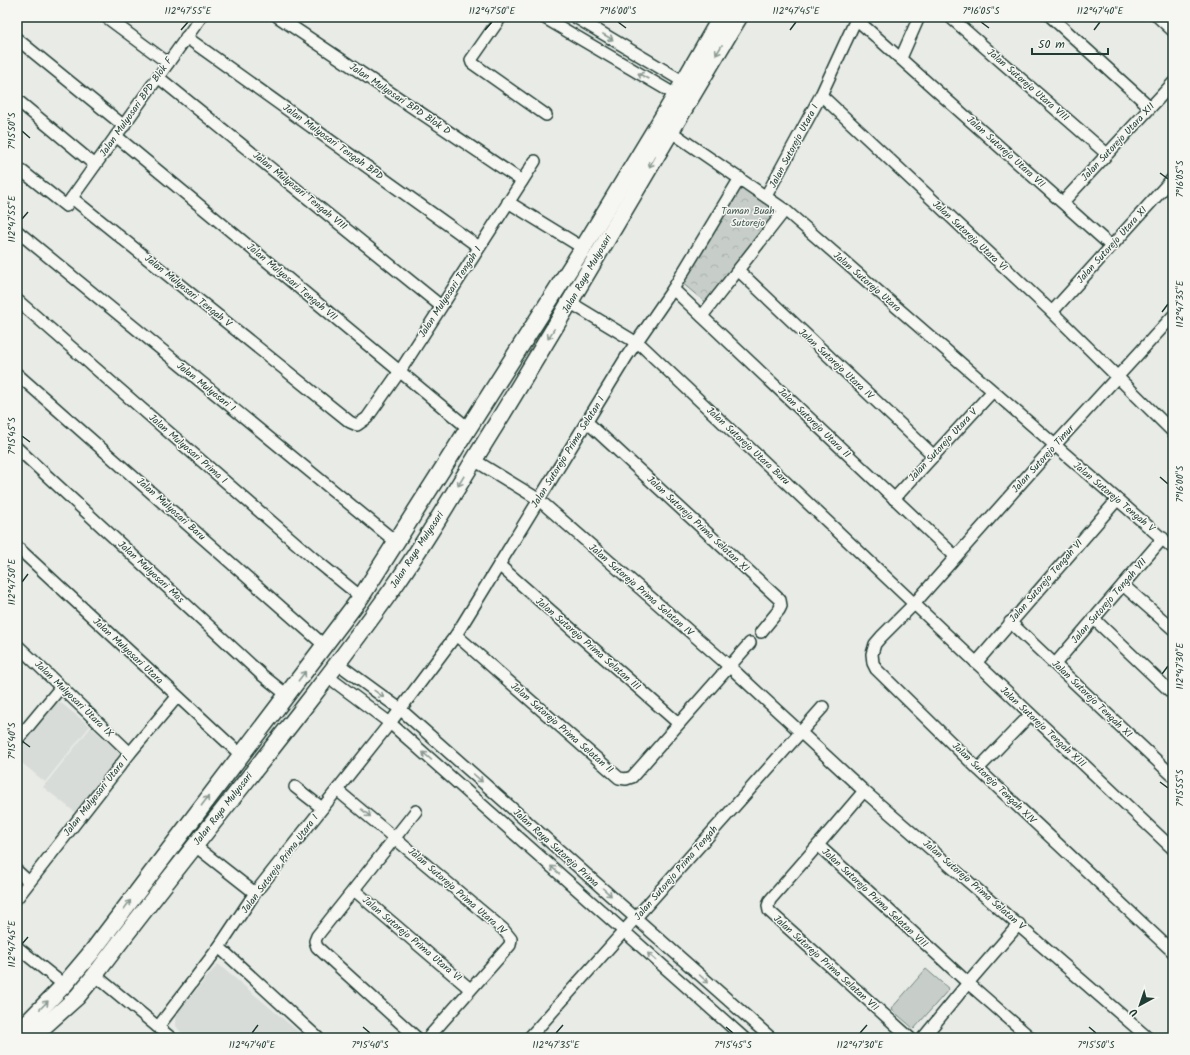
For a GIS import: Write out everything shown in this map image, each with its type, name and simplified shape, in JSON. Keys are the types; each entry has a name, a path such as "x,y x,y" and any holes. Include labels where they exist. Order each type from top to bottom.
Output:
{"main road":[{"name":"Jalan Raya Mulyosari","path":"17,1033 64,986 361,597 583,248 680,89 721,17"},
{"name":"Jalan Raya Mulyosari","path":"31,1038 76,997 95,975 327,676 392,589 435,524 571,303 670,131 739,17"},
{"path":"567,273 583,281"},
{"path":"416,512 435,524"},
{"path":"406,526 426,538"},
{"path":"149,875 163,886"}],"street":[{"path":"106,17 168,63"},
{"name":"Jalan Mulyosari BPD Blok F","path":"72,198 201,17"},
{"name":"Jalan Mulyosari BPD Blok D","path":"278,17 522,182"},
{"path":"501,17 472,60 472,63 546,115"},
{"path":"543,17 577,38 680,89"},
{"path":"575,17 680,89"},
{"path":"901,58 919,17"},
{"name":"Jalan Sutorejo Utara VIII","path":"950,17 1107,154"},
{"path":"1051,17 1150,107"},
{"path":"1158,17 1173,31"},
{"path":"821,95 857,18"},
{"name":"Jalan Sutorejo Utara VII","path":"857,18 1111,246"},
{"path":"577,38 585,24"},
{"name":"Jalan Mulyosari Tengah BPD","path":"186,38 479,247"},
{"path":"17,39 124,126"},
{"name":"Jalan Mulyosari Tengah VIII","path":"158,77 441,306"},
{"name":"Jalan Sutorejo Utara XII","path":"1062,202 1173,83"},
{"name":"Jalan Sutorejo Utara I","path":"766,196 821,95"},
{"name":"Jalan Sutorejo Utara VI","path":"821,95 1052,312 1173,432"},
{"path":"17,100 95,165"},
{"name":"Jalan Sutorejo Utara","path":"670,131 785,210 1054,446"},
{"name":"Jalan Mulyosari Tengah VII","path":"116,136 468,428"},
{"name":"Jalan Mulyosari Tengah I","path":"363,422 400,371 535,161"},
{"path":"17,167 64,205 66,206 72,198"},
{"name":"Jalan Sutorejo Prima Selatan I","path":"390,723 456,635 538,499 637,342 673,289 740,178"},
{"name":"Jalan Sutorejo Utara XI","path":"1052,312 1173,178"},
{"name":"Jalan Mulyosari Tengah V","path":"72,198 350,422 357,425 363,422"},
{"path":"508,202 583,248"},
{"path":"702,316 739,271 785,210"},
{"name":"Jalan Mulyosari I","path":"17,231 396,542"},
{"name":"Jalan Sutorejo Utara IV","path":"739,271 934,456"},
{"name":"Jalan Sutorejo Utara II","path":"673,289 955,556"},
{"name":"Jalan Mulyosari Prima I","path":"17,300 307,553 361,597"},
{"name":"Jalan Sutorejo Utara Baru","path":"571,303 637,342 914,604"},
{"name":"Jalan Sutorejo Timur","path":"914,604 1054,446 1118,378 1173,316"},
{"name":"Jalan Mulyosari Baru","path":"17,374 324,646"},
{"name":"Jalan Sutorejo Utara V","path":"894,499 992,392"},
{"name":"Jalan Sutorejo Prima Selatan XI","path":"587,422 780,600 781,606 779,610 761,632"},
{"name":"Jalan Sutorejo Tengah V","path":"1054,446 1173,548"},
{"name":"Jalan Mulyosari Mas","path":"17,448 262,675 287,695"},
{"name":"Jalan Sutorejo Prima Selatan IV","path":"474,460 538,499 729,666 800,732"},
{"name":"Jalan Sutorejo Tengah VI","path":"976,663 1117,500"},
{"name":"Jalan Sutorejo Tengah VII","path":"1055,664 1163,538"},
{"name":"Jalan Mulyosari Utara","path":"17,547 241,755"},
{"name":"Jalan Sutorejo Prima Selatan III","path":"499,565 678,723"},
{"path":"1123,586 1173,629"},
{"name":"Jalan Sutorejo Tengah XIII","path":"914,604 1173,849"},
{"name":"Jalan Sutorejo Tengah XIV","path":"914,604 875,644 872,654 873,663 876,669 978,769 1173,952"},
{"path":"1093,618 1173,694"},
{"name":"Jalan Sutorejo Tengah XI","path":"1010,622 1173,776"},
{"name":"Jalan Sutorejo Prima Selatan II","path":"456,635 622,779 632,777 729,666"},
{"path":"729,666 750,643"},
{"name":"Jalan Mulyosari Utara IX","path":"17,645 130,753"},
{"name":"Jalan Raya Sutorejo Prima","path":"337,663 400,709 771,1038"},
{"name":"Jalan Raya Sutorejo Prima","path":"327,676 390,723 623,932 744,1038"},
{"path":"17,740 62,687"},
{"name":"Jalan Mulyosari Utara I","path":"17,898 130,753 177,697"},
{"name":"Jalan Sutorejo Prima Tengah","path":"529,1038 623,932 637,919 823,707"},
{"path":"978,769 1030,715"},
{"path":"17,720 26,728"},
{"name":"Jalan Sutorejo Prima Utara I","path":"158,1027 219,947 255,893 390,723"},
{"name":"Jalan Sutorejo Prima Selatan V","path":"800,732 864,791 1019,924 1148,1038"},
{"path":"296,787 322,808"},
{"name":"Jalan Sutorejo Prima Utara IV","path":"337,790 395,837 510,937 510,945 428,1038"},
{"name":"Jalan Sutorejo Prima Selatan VIII","path":"864,791 818,845 968,983 1031,1038"},
{"path":"416,811 317,936 315,944 417,1038"},
{"name":"Jalan Sutorejo Prima Selatan VII","path":"818,845 770,900 768,906 770,911 910,1038"},
{"path":"194,846 255,893"},
{"path":"17,870 29,882"},
{"name":"Jalan Sutorejo Prima Utara VI","path":"354,890 470,989"},
{"path":"923,1038 1019,924"},
{"path":"17,947 64,986"},
{"path":"219,947 318,1038"},
{"path":"95,975 171,1038"}],"shaded area":[{"path":"56,699 90,726 45,782 17,759 17,747"},
{"path":"91,727 122,755 76,813 43,787"},
{"path":"218,964 306,1038 185,1038 176,1026 175,1019 177,1013"}],"green space":[{"name":"Taman Buah Sutorejo","path":"742,184 781,211 706,303 681,282"},
{"path":"926,969 949,989 914,1029 891,1009"}]}
